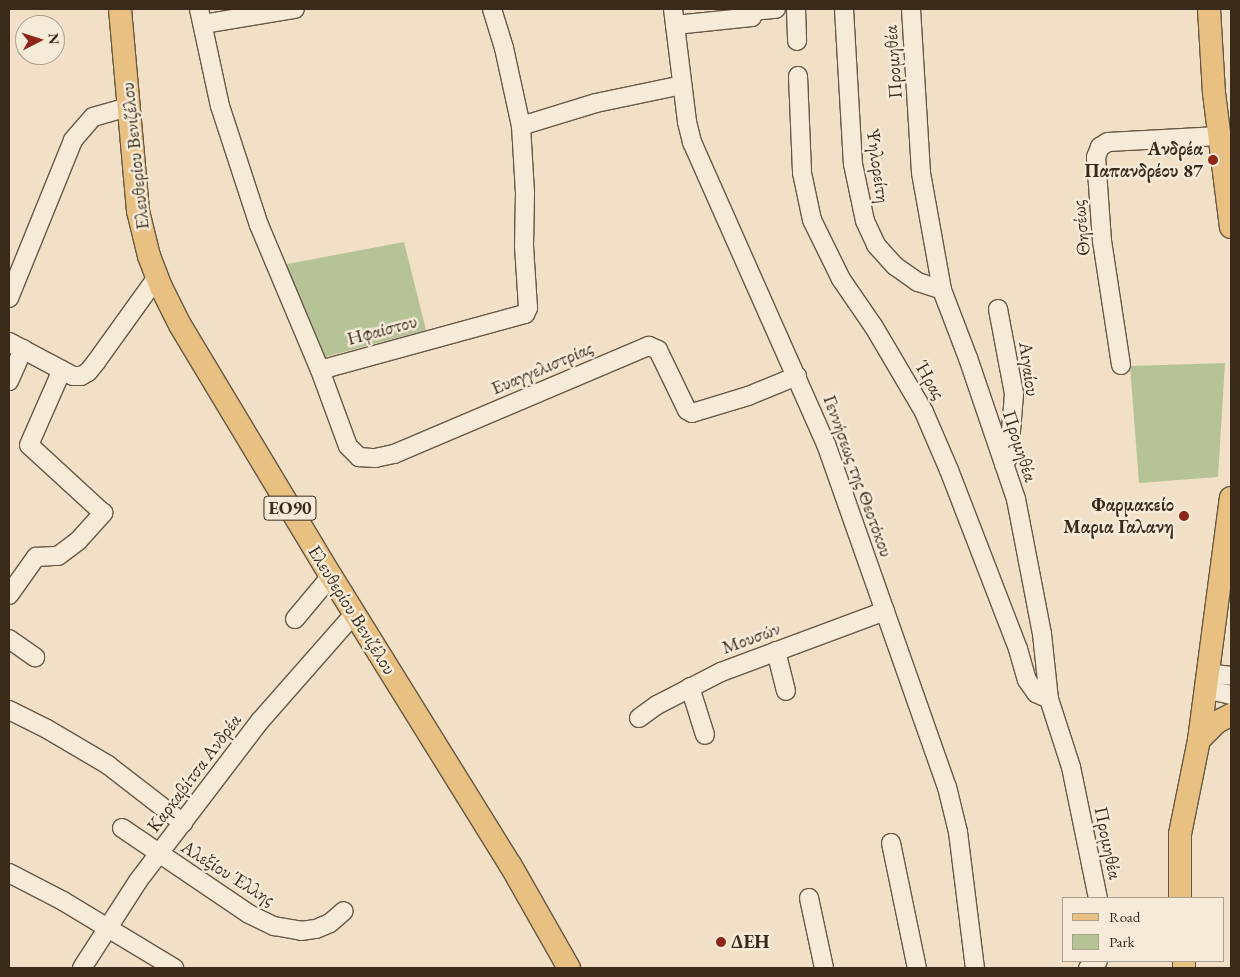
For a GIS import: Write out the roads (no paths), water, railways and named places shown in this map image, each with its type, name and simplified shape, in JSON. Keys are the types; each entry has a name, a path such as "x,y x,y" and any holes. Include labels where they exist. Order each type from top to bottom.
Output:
{"main road":[{"name":"Ελευθερίου Βενιζέλου","path":"120,9 138,211 157,277 180,325 354,614 506,858 569,968"},
{"path":"1209,9 1218,136 1228,187 1231,227"},
{"path":"1180,897 1180,834 1198,740 1231,498"},
{"path":"1218,597 1231,630"},
{"path":"1198,740 1217,722 1231,715"}],"street":[{"path":"295,9 201,17 220,106 259,225 320,370"},
{"name":"Ηφαίστου","path":"320,370 525,314 528,308 524,246 526,193 521,126 506,56 492,9"},
{"path":"674,17 752,17 751,11 776,9"},
{"path":"796,9 797,41"},
{"name":"Ψηλορείτη","path":"844,9 853,164 865,221 876,245 895,266 918,282 942,290"},
{"name":"Προμηθέα","path":"911,9 921,173 942,290 1016,499 1042,634 1049,699 1071,767 1098,897"},
{"name":"Γεννήσεως της Θεοτόκου","path":"674,17 682,85 692,142 731,236 797,376 826,444 953,810 959,838 975,968"},
{"name":"Ήρας","path":"798,76 802,173 812,220 841,280 884,343 924,412 1018,648 1027,680 1036,694 1049,699"},
{"path":"521,126 596,102 682,85"},
{"path":"9,298 72,140 93,117 128,107"},
{"name":"Θησέως","path":"1121,365 1102,240 1096,157 1100,147 1108,142 1218,136"},
{"path":"9,381 16,345 73,376 81,376 88,372 157,277"},
{"name":"Αιγαίου","path":"998,309 1014,394 1009,456 1004,465"},
{"name":"Ευαγγελιστρίας","path":"320,370 348,446 359,457 366,458 394,454 649,346 658,350 687,410 692,413 748,396 797,376"},
{"path":"9,595 36,557 58,556 78,541 103,513 29,445 62,370"},
{"path":"295,619 331,576"},
{"name":"Μουσών","path":"638,718 690,687 721,672 885,611"},
{"name":"Καρκαβίτσα Ανδρέα","path":"82,968 158,854 184,823 260,721 354,614"},
{"path":"9,639 35,658"},
{"path":"776,651 786,691"},
{"path":"1206,681 1231,676"},
{"path":"1206,681 1231,695"},
{"path":"690,687 706,734"},
{"path":"9,710 47,729 108,765 184,823"},
{"name":"Αλεξίου Έλλης","path":"122,828 158,854 250,914 274,926 301,931 316,929 330,923 344,911"},
{"path":"891,843 917,968"},
{"path":"9,873 108,927 174,968"},
{"path":"809,898 824,968"}],"place":[{"name":"Ανδρέα Παπανδρέου 87","path":"1213,160"},
{"name":"Φαρμακείο Μαρια Γαλανη","path":"1184,516"},
{"name":"ΔΕΗ","path":"721,942"}]}
